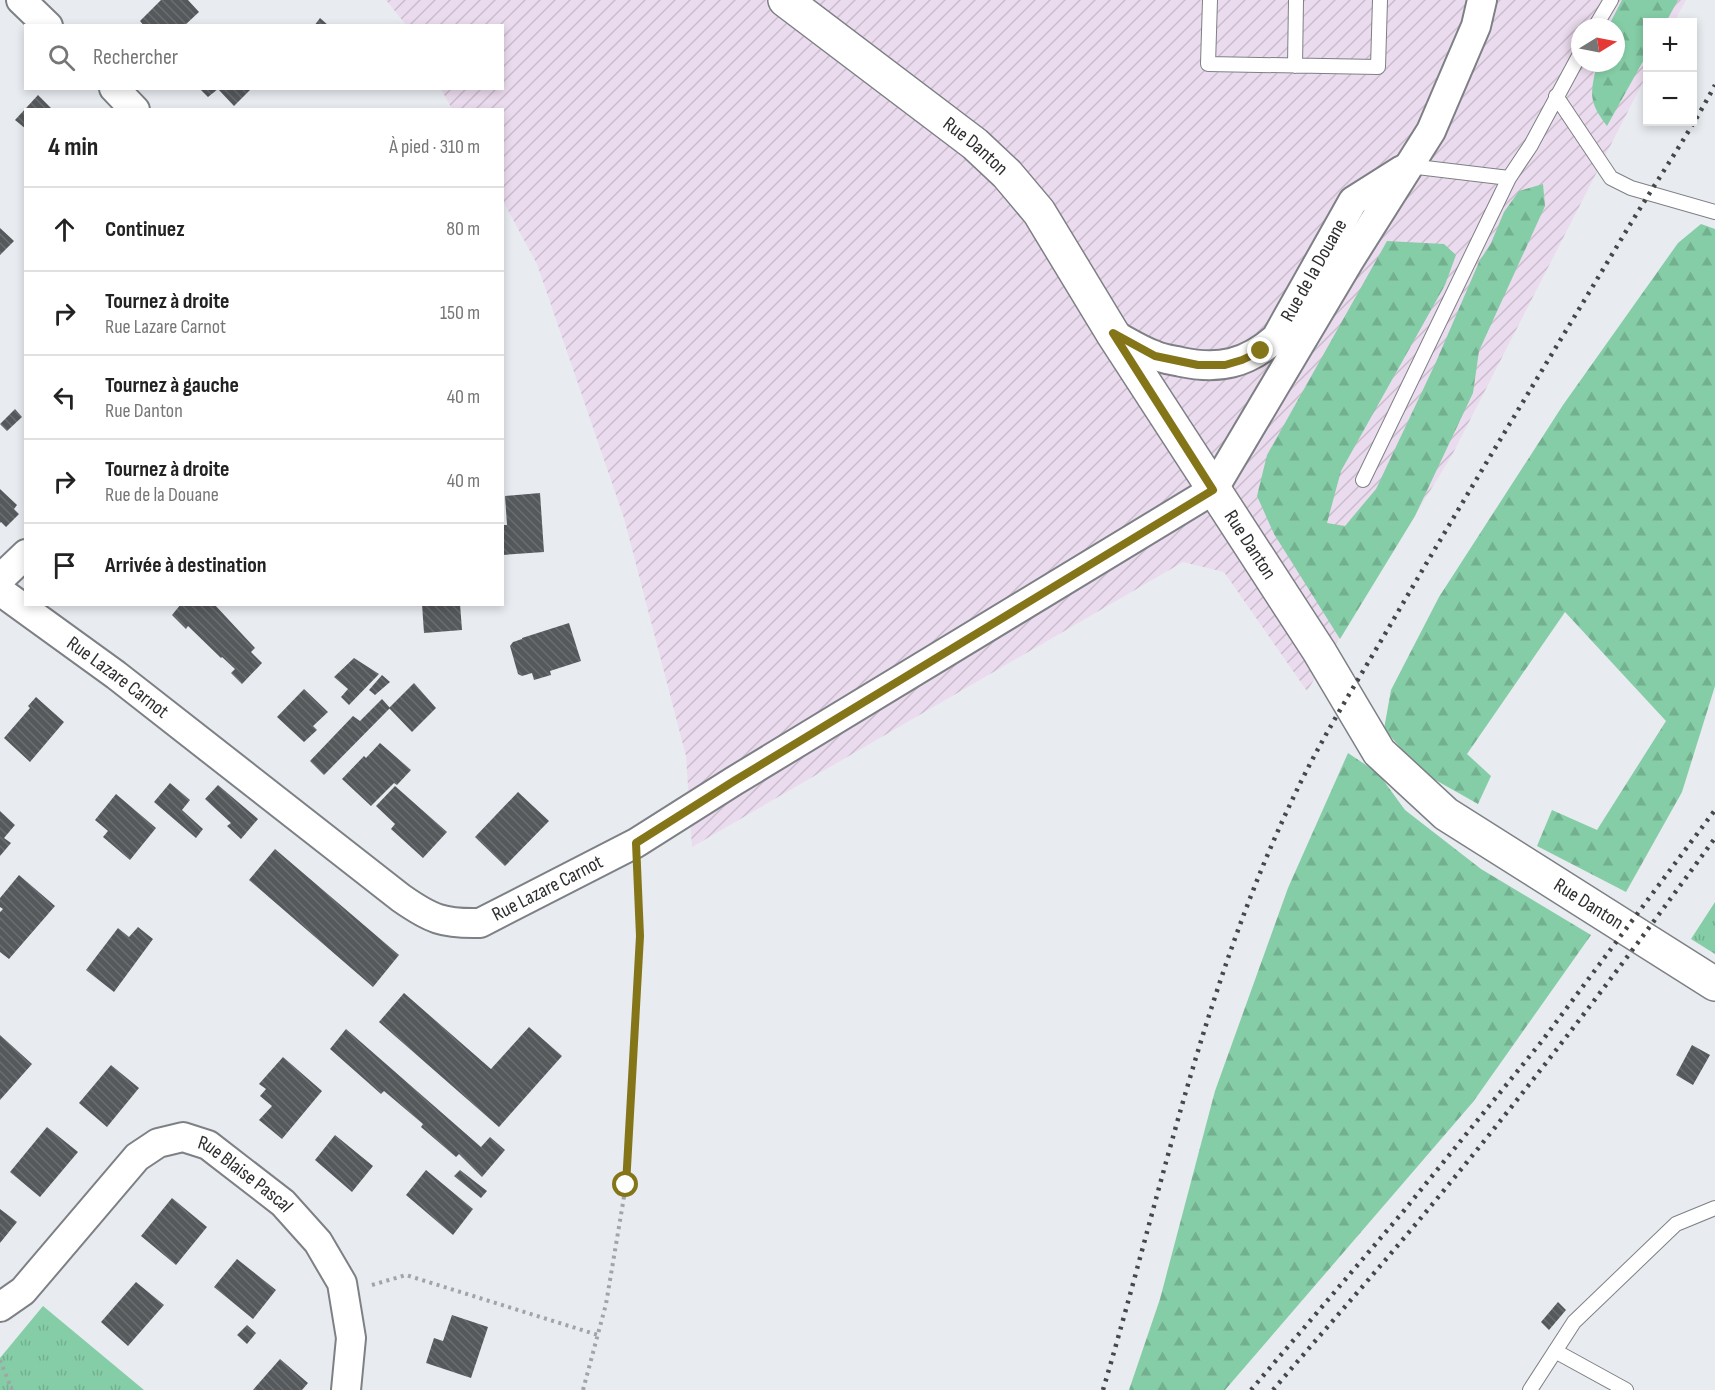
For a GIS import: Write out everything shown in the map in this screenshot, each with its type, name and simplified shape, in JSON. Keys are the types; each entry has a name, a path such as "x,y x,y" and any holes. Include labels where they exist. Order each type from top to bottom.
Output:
{"street":[{"path":"21,0 46,24"},
{"name":"Rue Danton","path":"785,0 975,144 1007,174 1039,212 1213,490 1319,651 1379,752 1446,814 1715,984"},
{"name":"Rue de la Douane","path":"1213,490 1349,261 1431,131 1476,27 1482,0"},
{"path":"116,90 133,108"},
{"name":"Rue de la Douane","path":"1113,333 1155,356 1198,365 1225,365 1261,351 1276,338 1353,201 1409,166"},
{"name":"Rue Lazare Carnot","path":"0,591 116,675 425,915 454,924 480,923 636,843 726,785 1213,490"},
{"path":"0,579 24,557"},
{"name":"Rue Blaise Pascal","path":"0,1307 23,1291 137,1157 158,1143 183,1137 208,1145 227,1159 283,1203 318,1242 342,1283 351,1338 346,1390"}],"lane":[{"path":"1210,0 1208,64 1378,68 1380,0"},
{"path":"1295,66 1296,0"},
{"path":"1601,18 1611,0"},
{"path":"1363,480 1509,178 1531,145 1571,70"},
{"path":"1556,96 1611,178 1631,188 1715,212"},
{"path":"1409,166 1509,178"},
{"path":"1530,1390 1574,1322 1676,1224 1715,1208"},
{"path":"1555,1351 1626,1390"}],"path":[{"path":"583,1390 606,1304 626,1185 640,936 636,843"},
{"path":"363,1288 406,1275 598,1335"},
{"path":"0,1360 12,1390"}],"shaded area":[{"path":"386,0 1686,0 1676,18 1643,18 1643,82 1452,455 1307,691 1224,572 1183,562 692,847 686,756 624,518 537,264 504,203 504,108 451,108 442,90 504,90 504,24 405,24"}],"green space":[{"path":"1622,0 1678,0 1668,18 1643,18 1643,61 1607,126 1593,103 1592,89 1595,72 1625,72 1625,18 1613,18"},
{"path":"1543,184 1545,206 1479,351 1473,393 1415,516 1340,639 1274,534 1257,496 1267,455 1387,241 1444,244 1456,255 1445,285 1341,471 1327,523 1345,526 1376,489 1504,212 1519,191"},
{"path":"1701,224 1715,229 1715,686 1682,792 1626,892 1537,846 1552,810 1597,830 1666,721 1565,612 1467,754 1491,776 1478,804 1423,773 1384,729 1391,690 1439,597 1563,405 1678,243"},
{"path":"1348,753 1378,773 1405,810 1481,869 1591,935 1473,1102 1225,1390 1129,1390 1160,1299 1215,1091 1288,888"},
{"path":"1715,902 1715,954 1691,939"},
{"path":"43,1306 144,1390 0,1390 0,1358"}],"building":[{"path":"161,0 188,0 199,12 186,24 142,24 140,21"},
{"path":"320,18 327,24 316,24"},
{"path":"201,90 217,90 208,97"},
{"path":"219,90 250,90 234,106"},
{"path":"38,95 51,108 26,108"},
{"path":"24,110 24,127 15,120"},
{"path":"0,228 14,241 0,255"},
{"path":"15,409 22,417 7,431 0,424"},
{"path":"0,489 17,505 14,509 19,514 6,527 0,523"},
{"path":"540,493 544,552 504,555 504,525 507,525 505,496"},
{"path":"179,606 216,606 255,648 251,652 262,663 242,684 231,673 235,669 188,626 186,629 172,615"},
{"path":"422,606 460,606 462,630 424,633"},
{"path":"569,623 581,661 550,671 551,675 534,680 532,673 522,676 518,674 510,646 513,642"},
{"path":"354,658 379,674 349,705 341,697 348,689 334,677"},
{"path":"382,675 390,682 375,695 369,690"},
{"path":"414,683 436,708 412,732 389,708"},
{"path":"304,689 328,712 313,726 317,730 304,742 277,717"},
{"path":"36,697 64,722 30,762 4,738 30,708 28,706"},
{"path":"382,699 390,708 324,775 310,761 353,716 360,721"},
{"path":"380,743 411,770 371,806 342,779"},
{"path":"170,783 190,800 182,810 203,829 196,838 154,802"},
{"path":"218,785 258,819 241,839 227,826 231,823 205,799"},
{"path":"395,786 447,832 423,858 391,829 395,824 376,806"},
{"path":"518,792 549,821 505,866 475,837"},
{"path":"116,794 156,828 130,860 103,837 108,831 95,820"},
{"path":"0,811 15,825 4,838 11,843 0,856"},
{"path":"275,849 399,955 373,987 249,880"},
{"path":"19,875 55,906 9,959 0,952 0,912 3,909 0,907 0,898"},
{"path":"138,927 153,939 114,992 86,970 118,928 129,937"},
{"path":"404,993 491,1069 529,1027 562,1056 499,1127 379,1022"},
{"path":"346,1029 481,1147 490,1137 505,1150 482,1177 459,1154 456,1157 421,1127 423,1124 384,1091 381,1094 330,1049"},
{"path":"0,1035 32,1064 0,1100"},
{"path":"1692,1045 1710,1055 1693,1085 1676,1075"},
{"path":"283,1057 322,1091 282,1139 259,1120 272,1106 260,1096 266,1089 259,1084"},
{"path":"111,1065 139,1088 107,1127 79,1103"},
{"path":"47,1127 78,1152 40,1197 10,1172"},
{"path":"335,1135 373,1166 352,1192 315,1160"},
{"path":"426,1170 473,1209 453,1235 406,1195"},
{"path":"460,1170 487,1191 481,1198 454,1176"},
{"path":"172,1198 207,1227 176,1265 141,1236"},
{"path":"0,1209 17,1222 0,1243"},
{"path":"237,1259 276,1290 253,1319 214,1287"},
{"path":"136,1282 164,1305 128,1346 101,1322"},
{"path":"1558,1302 1566,1310 1549,1330 1541,1322"},
{"path":"452,1315 488,1327 471,1378 426,1363 434,1338 443,1341"},
{"path":"247,1325 256,1333 247,1344 237,1335"},
{"path":"280,1359 308,1383 302,1390 253,1390"}],"railway":[{"path":"1103,1390 1210,1013 1263,866 1295,794 1329,729 1450,523 1715,85"},
{"path":"1251,1390 1402,1213 1542,1041 1715,810"},
{"path":"1273,1390 1493,1130 1606,985 1715,838"}],"route":[{"path":"626,1185 640,936 636,843 1213,490 1113,333 1155,356 1198,365 1225,365 1261,351"}]}
